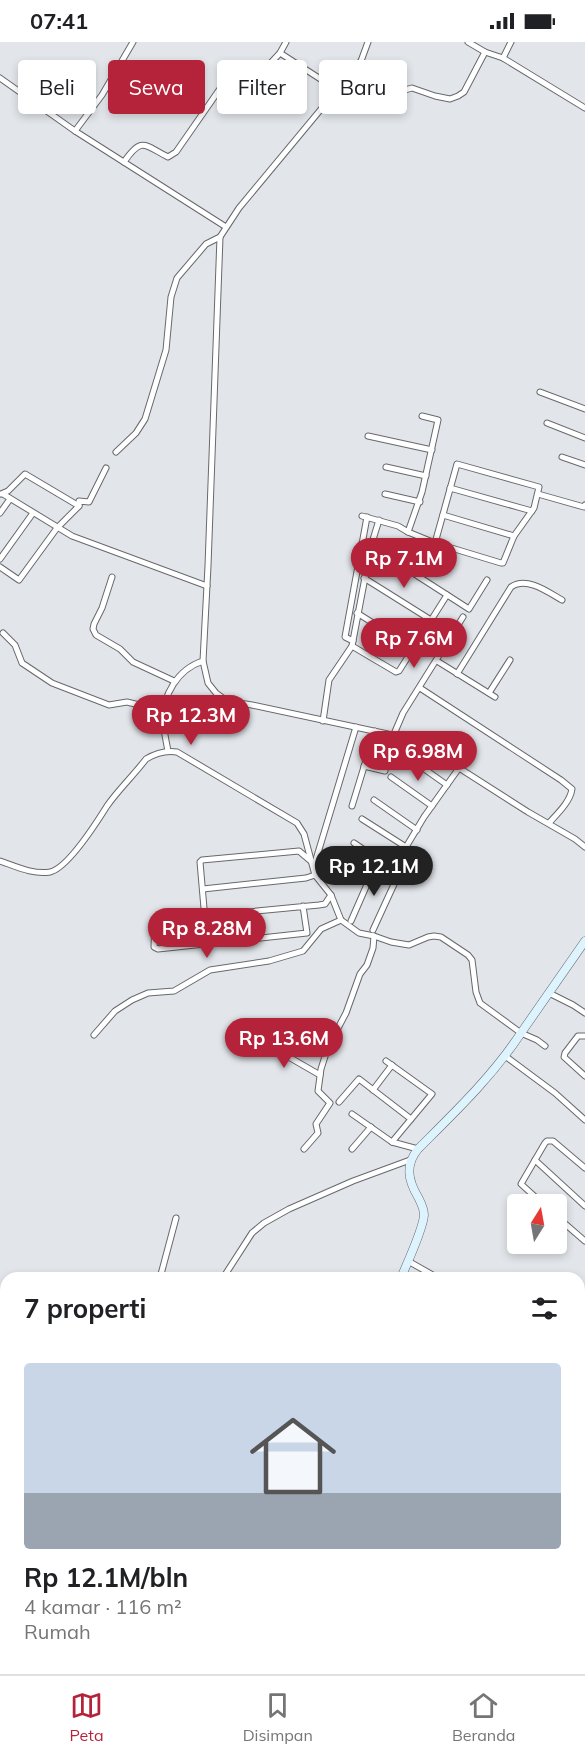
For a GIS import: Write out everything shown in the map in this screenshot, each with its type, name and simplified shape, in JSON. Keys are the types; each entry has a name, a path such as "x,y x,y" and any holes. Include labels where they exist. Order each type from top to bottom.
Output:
{"street":[{"path":"75,131 102,95 133,42"},
{"path":"124,162 134,148 140,145 153,147 168,157 176,152 204,115 233,70 246,64 266,68 280,53 286,42"},
{"path":"361,60 368,42"},
{"path":"468,42 485,52 503,58 585,108"},
{"path":"503,58 511,42"},
{"path":"407,89 412,88 450,99 464,92 485,52"},
{"path":"280,53 319,78"},
{"path":"0,78 75,131 226,227"},
{"path":"319,110 246,200 220,237 203,661 208,683 227,701 394,734 420,743 528,812 575,838 585,848"},
{"path":"116,452 136,433 145,419 166,350 171,297 177,278 206,244 220,237"},
{"path":"540,392 585,409"},
{"path":"408,532 420,502 438,420 422,416"},
{"path":"547,423 585,438"},
{"path":"368,436 432,450"},
{"path":"562,457 585,465"},
{"path":"420,577 435,543 456,465 537,485 538,494 532,511 514,536 504,562 501,563 435,543 398,526 364,516 345,637 352,644 396,672 399,671 447,595"},
{"path":"387,467 426,476"},
{"path":"0,567 19,580 57,528 79,506 79,501 89,502 106,468"},
{"path":"2,494 25,474 79,506"},
{"path":"450,488 532,511"},
{"path":"2,494 72,536 207,586"},
{"path":"386,494 420,502"},
{"path":"538,494 585,506"},
{"path":"0,513 10,499"},
{"path":"0,559 33,513"},
{"path":"443,515 514,536"},
{"path":"323,721 329,681 352,644 364,578 379,520"},
{"path":"371,546 469,609 487,580"},
{"path":"112,577 94,624 93,629 96,635 120,649 134,662 174,681"},
{"path":"364,578 431,620"},
{"path":"457,674 514,584 522,582 532,584 562,600"},
{"path":"357,613 413,648"},
{"path":"394,734 403,713 464,617"},
{"path":"346,628 354,630"},
{"path":"3,633 15,645 22,663 52,683 109,705 127,702 164,711"},
{"path":"489,693 510,660"},
{"path":"168,751 163,722 164,711 174,681 192,664 203,661"},
{"path":"436,661 495,697"},
{"path":"420,687 572,789 565,805 549,823"},
{"path":"202,889 306,878 314,872 356,727"},
{"path":"352,806 375,731"},
{"path":"0,861 26,870 49,872 58,869 87,837 108,806 146,759 153,754 177,752 297,823 304,834 314,872 331,895 341,920 359,933 374,933 391,942 409,945 434,936 441,937 472,960 476,992 480,1003 520,1033 545,1046"},
{"path":"406,756 447,785"},
{"path":"364,766 385,771"},
{"path":"389,869 459,768"},
{"path":"391,777 432,806"},
{"path":"374,800 417,830"},
{"path":"362,819 406,847"},
{"path":"354,843 389,869"},
{"path":"304,1149 318,1132 316,1124 330,1103 318,1091 328,1047 346,1014 360,974 367,964 374,933 407,856 406,847"},
{"path":"207,943 200,862 202,860 299,851 312,862"},
{"path":"348,864 349,854 399,873"},
{"path":"351,921 376,864"},
{"path":"303,906 307,933 158,949 154,947 153,924 155,921 303,906 325,904 331,895"},
{"path":"94,1035 115,1011 132,1000 148,993 174,991 210,970 269,961 303,951 321,929 341,920"},
{"path":"227,1272 252,1233 264,1223 289,1209 410,1160 506,1056 585,941"},
{"path":"549,993 585,1013"},
{"path":"585,1036 578,1036 564,1057 585,1076"},
{"path":"261,1041 320,1076"},
{"path":"506,1056 555,1093 585,1120"},
{"path":"386,1061 432,1094 392,1142"},
{"path":"373,1090 392,1065"},
{"path":"339,1102 358,1079 411,1119"},
{"path":"352,1114 392,1142 418,1149"},
{"path":"352,1149 371,1127"},
{"path":"532,1194 521,1184 549,1140 585,1168"},
{"path":"403,1272 424,1215 411,1184 410,1160"},
{"path":"535,1160 585,1206"},
{"path":"162,1272 176,1218"},
{"path":"567,1225 585,1240"},
{"path":"408,1261 427,1272"}]}
